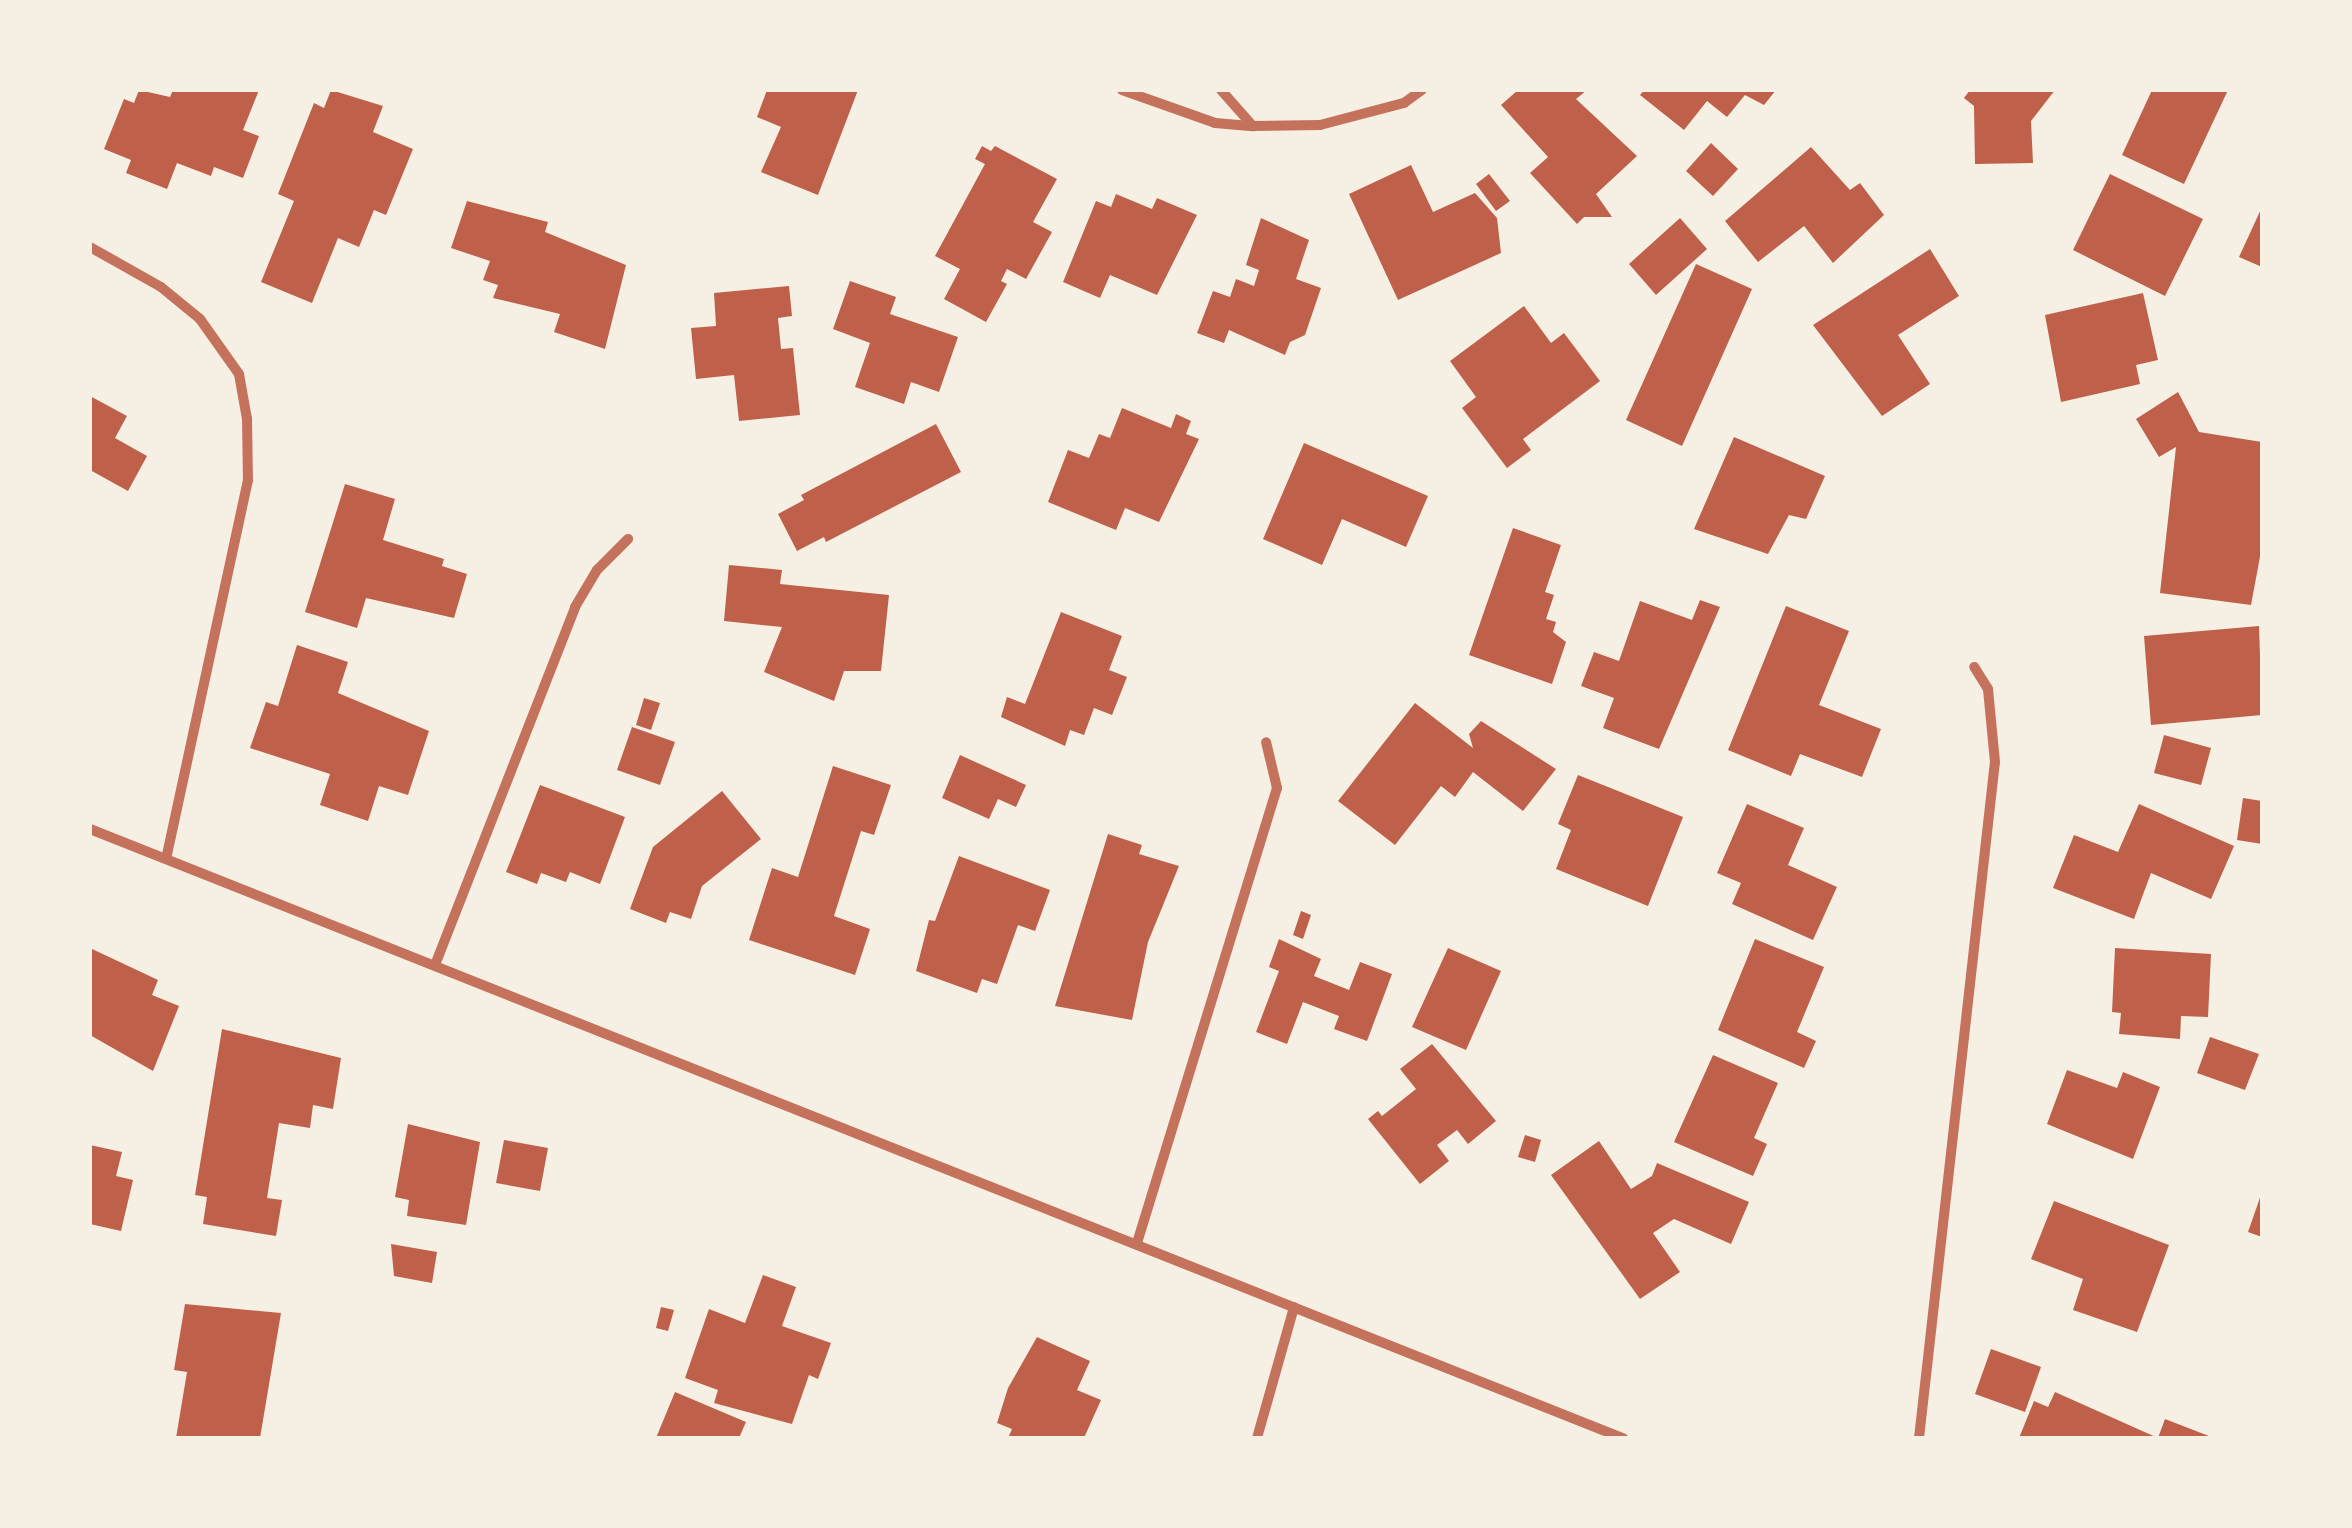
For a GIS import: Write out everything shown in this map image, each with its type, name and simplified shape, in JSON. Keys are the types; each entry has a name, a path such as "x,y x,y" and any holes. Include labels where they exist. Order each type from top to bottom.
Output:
{"street":[{"path":"1122,90 1215,123 1253,126 1320,125 1404,103 1422,90"},
{"path":"1221,90 1253,126"},
{"path":"90,247 161,287 200,319 238,374 248,418 248,480 166,858"},
{"path":"435,965 575,607 597,570 628,539"},
{"path":"1919,1438 1995,762 1988,689 1974,666"},
{"path":"1137,1243 1276,788 1266,742"},
{"path":"90,829 1622,1438"},
{"path":"1257,1438 1294,1307"}],"building":[{"path":"139,90 170,97 173,90 259,90 243,130 259,136 243,178 214,167 211,176 177,163 167,189 126,173 131,160 104,149 124,99 134,103"},
{"path":"331,90 383,106 373,132 413,149 386,215 374,210 359,247 338,238 312,303 261,282 294,201 278,194 314,103 324,108"},
{"path":"767,90 858,90 818,195 761,172 781,127 757,117"},
{"path":"1518,90 1587,90 1576,99 1637,156 1596,194 1612,217 1584,217 1577,224 1530,173 1548,157 1501,105"},
{"path":"1644,90 1776,90 1764,105 1745,95 1727,117 1707,101 1684,130 1640,95"},
{"path":"1970,90 2055,90 2031,121 2033,163 1975,164 1974,106 1964,98"},
{"path":"2152,90 2228,90 2184,184 2122,155"},
{"path":"1711,143 1738,169 1713,196 1686,171"},
{"path":"982,146 991,151 995,146 1057,179 1033,222 1052,232 1026,279 1007,269 1001,281 1007,284 986,322 944,299 960,269 935,256 985,164 975,159"},
{"path":"1811,147 1850,190 1860,183 1884,215 1833,263 1804,226 1758,262 1725,221"},
{"path":"1411,165 1433,212 1475,193 1497,218 1501,253 1398,300 1349,194"},
{"path":"1489,174 1510,201 1496,211 1476,184"},
{"path":"2110,174 2203,219 2165,296 2073,250"},
{"path":"1116,194 1152,209 1157,198 1197,215 1157,295 1110,275 1100,298 1063,282 1096,201 1111,207"},
{"path":"467,201 548,222 545,232 626,265 605,349 554,332 560,314 493,298 498,285 483,280 490,261 451,248"},
{"path":"2262,207 2262,267 2239,257"},
{"path":"1261,218 1309,240 1296,279 1321,288 1305,335 1290,342 1285,355 1229,330 1224,343 1197,333 1213,291 1230,297 1236,279 1254,286 1259,270 1246,265"},
{"path":"1680,218 1707,249 1656,295 1629,264"},
{"path":"1930,249 1959,296 1898,335 1930,384 1882,416 1813,325"},
{"path":"1696,264 1752,289 1682,446 1626,420"},
{"path":"850,281 896,297 890,314 958,337 939,392 911,382 904,404 855,387 870,343 833,329"},
{"path":"789,286 792,316 778,318 781,349 793,348 800,415 739,421 734,375 696,379 691,328 716,326 714,293"},
{"path":"2143,293 2158,360 2136,365 2140,384 2061,402 2045,315"},
{"path":"1524,306 1551,343 1564,333 1600,381 1523,439 1531,450 1507,468 1462,408 1476,397 1450,361"},
{"path":"2178,392 2199,432 2262,442 2262,546 2251,605 2160,593 2176,447 2159,457 2136,419"},
{"path":"90,396 127,416 115,438 147,456 128,491 90,470"},
{"path":"1122,408 1171,428 1176,414 1191,421 1186,434 1199,439 1159,522 1125,508 1116,530 1048,502 1068,450 1089,458 1099,434 1110,438"},
{"path":"936,424 961,472 826,542 824,537 797,551 778,514 804,500 801,495"},
{"path":"1734,437 1825,476 1806,519 1789,515 1768,554 1694,529"},
{"path":"1304,443 1428,496 1406,547 1342,519 1322,565 1263,539"},
{"path":"345,484 395,499 383,540 444,559 442,566 467,574 454,618 366,598 357,628 305,612"},
{"path":"1513,528 1561,545 1545,592 1554,595 1546,619 1556,622 1553,632 1566,642 1552,684 1469,655"},
{"path":"729,565 782,570 780,584 889,595 881,671 844,671 834,701 764,672 782,627 724,621"},
{"path":"1700,600 1720,607 1659,749 1603,728 1614,698 1581,686 1594,652 1619,661 1640,601 1692,620"},
{"path":"1786,606 1849,631 1819,705 1881,729 1862,777 1800,754 1791,776 1728,750"},
{"path":"1061,612 1122,636 1109,670 1127,677 1112,715 1094,708 1084,735 1070,730 1065,746 1001,717 1007,697 1025,704"},
{"path":"2259,626 2262,715 2151,725 2144,636"},
{"path":"297,645 348,662 338,693 429,731 408,795 379,786 368,821 320,805 330,774 250,748 266,702 278,706"},
{"path":"644,698 660,703 651,730 636,725"},
{"path":"1415,703 1473,748 1469,734 1481,721 1556,769 1523,811 1473,772 1455,797 1441,786 1395,845 1338,801"},
{"path":"632,727 675,742 660,785 617,770"},
{"path":"2164,735 2211,748 2201,785 2154,773"},
{"path":"960,755 1026,785 1016,807 998,799 989,819 942,798"},
{"path":"833,766 891,785 874,835 861,831 834,916 870,929 855,975 749,940 772,868 798,877"},
{"path":"1578,775 1683,817 1648,906 1556,869 1571,830 1558,824"},
{"path":"540,785 625,817 600,884 570,872 566,882 541,873 537,884 506,872"},
{"path":"722,791 761,839 702,886 691,919 670,912 666,923 630,909 653,847"},
{"path":"2243,798 2262,801 2262,844 2237,840"},
{"path":"1747,804 1804,828 1788,865 1837,887 1813,940 1732,904 1741,883 1717,873"},
{"path":"2139,804 2234,846 2211,899 2151,873 2134,919 2053,888 2074,835 2118,852"},
{"path":"1108,834 1142,845 1139,854 1179,866 1148,942 1132,1020 1055,1006"},
{"path":"959,856 1050,890 1035,931 1018,925 997,984 982,979 977,993 916,971 929,920 935,921"},
{"path":"1301,911 1311,915 1303,939 1293,935"},
{"path":"1279,939 1321,959 1314,976 1349,990 1360,962 1392,974 1367,1041 1334,1029 1339,1016 1303,1002 1287,1044 1256,1032 1279,971 1269,967"},
{"path":"1755,939 1824,967 1797,1032 1816,1041 1804,1068 1718,1030"},
{"path":"90,948 158,980 152,995 179,1006 153,1071 90,1035"},
{"path":"1448,948 1501,971 1466,1050 1412,1027"},
{"path":"2115,948 2211,954 2208,1017 2181,1016 2180,1039 2119,1034 2121,1013 2112,1012"},
{"path":"222,1029 341,1058 333,1109 313,1105 310,1128 279,1123 267,1198 282,1200 276,1236 203,1224 207,1197 195,1195"},
{"path":"2210,1037 2259,1054 2245,1090 2197,1073"},
{"path":"1432,1044 1496,1121 1468,1144 1457,1130 1437,1145 1449,1161 1420,1184 1368,1119 1378,1111 1382,1116 1416,1089 1400,1069"},
{"path":"1713,1055 1778,1083 1754,1138 1767,1144 1753,1176 1674,1142"},
{"path":"2067,1070 2117,1088 2123,1072 2160,1087 2133,1159 2047,1124"},
{"path":"408,1124 480,1142 466,1225 407,1216 409,1200 395,1197"},
{"path":"1525,1135 1541,1140 1535,1162 1518,1157"},
{"path":"504,1140 548,1148 540,1191 496,1183"},
{"path":"1599,1141 1631,1189 1652,1176 1657,1163 1749,1202 1731,1244 1674,1219 1653,1233 1680,1272 1640,1299 1551,1175"},
{"path":"90,1145 122,1152 116,1176 133,1180 121,1231 90,1224"},
{"path":"2262,1192 2262,1237 2248,1232"},
{"path":"2054,1201 2169,1245 2137,1332 2073,1310 2083,1279 2031,1259"},
{"path":"391,1244 437,1252 432,1283 394,1276"},
{"path":"763,1275 796,1287 782,1326 831,1343 818,1379 809,1375 792,1424 714,1403 718,1390 685,1378 709,1309 745,1323"},
{"path":"185,1304 281,1313 260,1438 176,1438 187,1372 174,1370"},
{"path":"661,1307 674,1310 668,1331 656,1328"},
{"path":"1037,1337 1090,1361 1077,1390 1101,1400 1084,1438 1008,1438 1012,1429 997,1423 1008,1388"},
{"path":"1991,1349 2041,1367 2025,1412 1975,1394"},
{"path":"675,1392 746,1422 739,1438 656,1438"},
{"path":"2055,1392 2158,1438 2019,1438 2034,1401 2048,1407"},
{"path":"2165,1419 2214,1438 2158,1438"}]}
